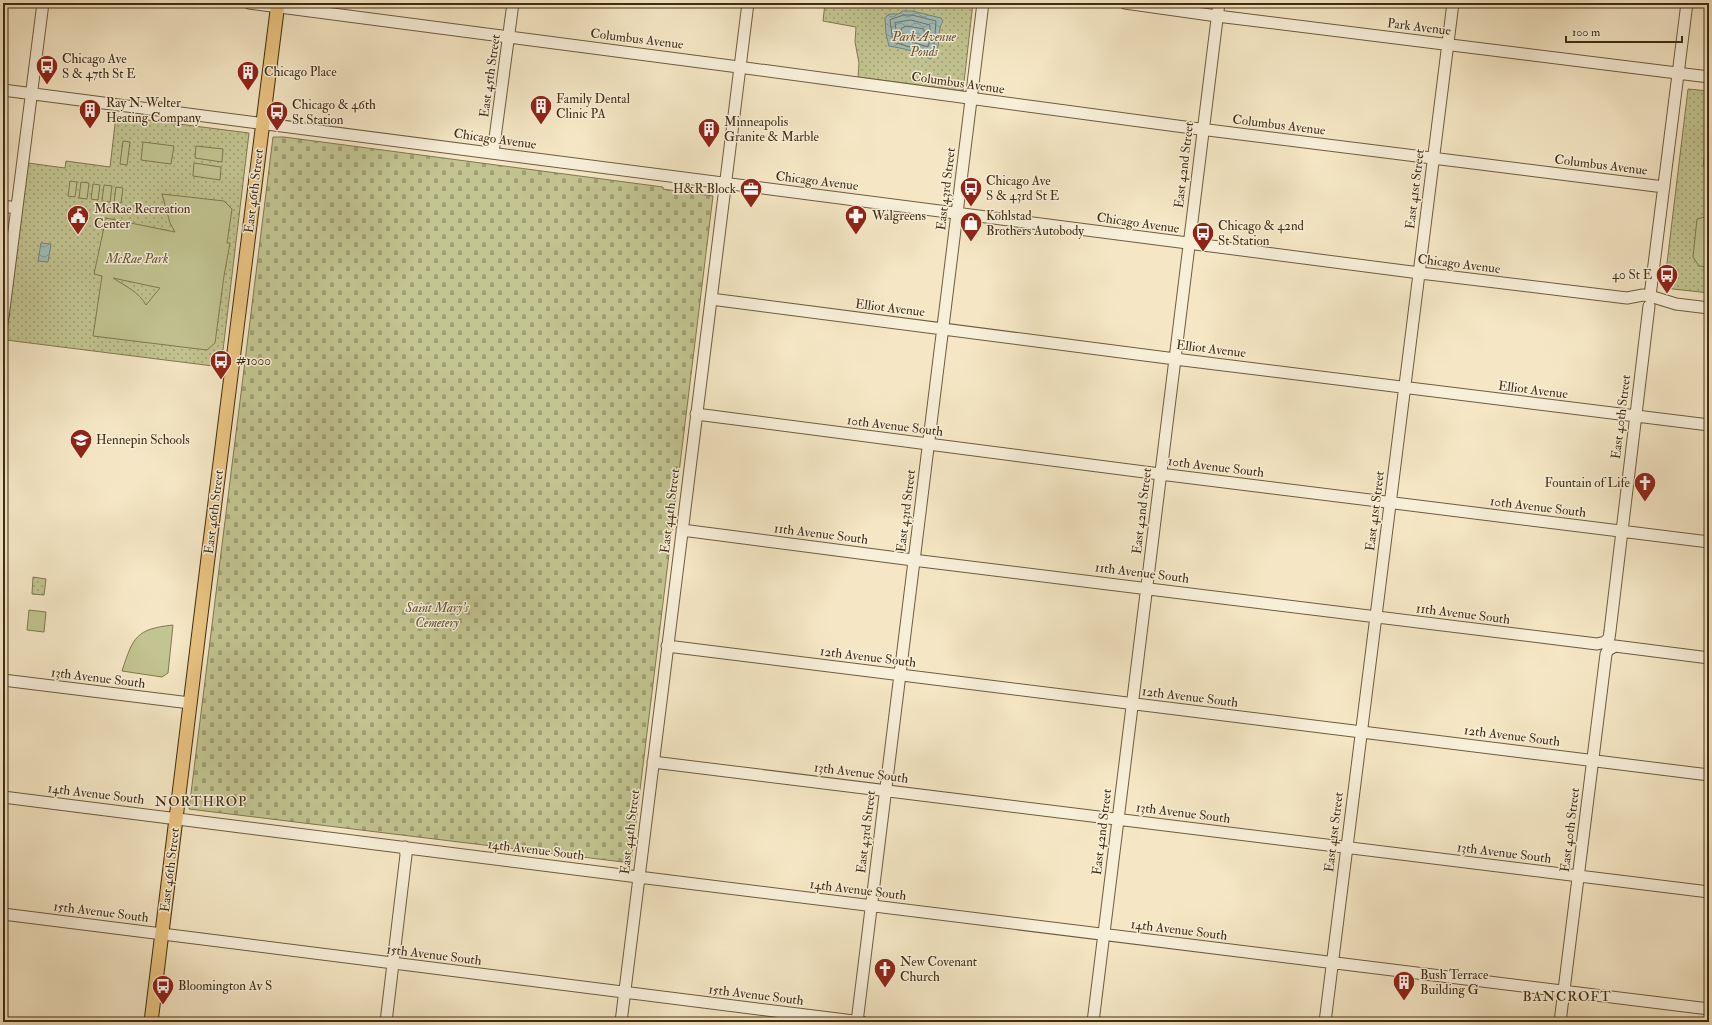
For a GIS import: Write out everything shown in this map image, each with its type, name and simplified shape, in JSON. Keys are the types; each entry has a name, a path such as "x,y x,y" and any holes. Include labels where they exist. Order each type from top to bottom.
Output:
{"main road":[{"name":"East 46th Street","path":"151,1022 278,5"}],"street":[{"path":"3,317 43,3"},
{"name":"Columbus Avenue","path":"249,3 278,5 1203,130 1664,188"},
{"name":"East 45th Street","path":"493,153 513,3"},
{"name":"East 44th Street","path":"621,1022 748,3"},
{"name":"East 43rd Street","path":"858,1022 885,790 983,3"},
{"name":"Park Avenue","path":"1126,3 1217,16 1709,77"},
{"name":"East 42nd Street","path":"1093,1022 1219,3"},
{"name":"East 41st Street","path":"1324,1022 1333,962 1453,3"},
{"name":"East 40th Street","path":"1599,644 1605,642 1608,638 1687,3"},
{"name":"Chicago Avenue","path":"3,90 1188,244 1709,308"},
{"path":"3,206 16,208"},
{"name":"Elliot Avenue","path":"711,299 1175,359 1709,425"},
{"name":"10th Avenue South","path":"696,414 1160,474 1709,542"},
{"name":"11th Avenue South","path":"682,530 1599,644"},
{"name":"12th Avenue South","path":"668,646 1709,775"},
{"name":"East 40th Street","path":"1560,1022 1605,659 1608,650 1615,646 1709,658"},
{"name":"13th Avenue South","path":"3,680 190,703"},
{"name":"13th Avenue South","path":"653,762 1709,892"},
{"name":"14th Avenue South","path":"3,796 639,877 1709,1009"},
{"path":"386,1022 406,855 405,847"},
{"name":"15th Avenue South","path":"3,914 858,1022"}],"green space":[{"name":"Park Avenue Ponds","path":"825,3 973,3 963,91 858,77 859,63 855,42 856,27 823,21"},
{"path":"1688,89 1709,91 1709,293 1664,288"},
{"name":"McRae Park","path":"116,116 249,133 221,367 6,340 28,163 65,168 66,161 110,167"},
{"path":"1709,124 1709,167 1703,166"},
{"name":"Saint Mary's Cemetery","path":"273,137 284,137 663,187 663,189 713,196 631,863 189,809"},
{"path":"123,141 130,142 127,165 120,164"},
{"path":"143,142 174,146 171,164 141,160"},
{"path":"196,146 223,149 222,162 195,158"},
{"path":"194,163 221,167 220,180 193,176"},
{"path":"70,181 77,182 75,197 68,196"},
{"path":"81,182 89,183 87,199 79,198"},
{"path":"93,184 100,185 98,200 91,199"},
{"path":"104,185 112,186 110,202 102,201"},
{"path":"116,187 123,188 121,203 114,202"},
{"path":"162,194 224,201 232,209 227,243 230,243 215,343 207,350 93,336 102,276 94,274 106,218 175,232 170,223","holes":["113,278 160,288 146,305 140,296"]},
{"path":"1709,213 1709,267 1699,266 1693,257 1697,219 1708,216"},
{"path":"33,577 46,579 44,595 32,594"},
{"path":"29,610 46,612 44,632 27,630"},
{"path":"173,625 168,673 162,677 122,671 129,650 138,637 151,629"}],"water":[{"path":"902,11 912,11 941,18 943,21 937,51 930,59 916,52 889,46 886,34 885,18 889,14 899,14"},
{"path":"41,243 51,244 48,262 38,261"}],"place":[{"name":"Chicago Ave S & 47th St E","path":"47,86"},
{"name":"Chicago Place","path":"248,92"},
{"name":"Family Dental Clinic PA","path":"541,126"},
{"name":"Ray N. Welter Heating Company","path":"90,130"},
{"name":"Chicago & 46th St Station","path":"277,132"},
{"name":"Minneapolis Granite & Marble","path":"709,148"},
{"name":"H&R Block","path":"751,208"},
{"name":"Chicago Ave S & 43rd St E","path":"971,208"},
{"name":"McRae Recreation Center","path":"78,236"},
{"name":"Walgreens","path":"856,236"},
{"name":"Kohlstad Brothers Autobody","path":"971,242"},
{"name":"Chicago & 42nd St Station","path":"1203,252"},
{"name":"40 St E","path":"1667,294"},
{"name":"#1000","path":"221,380"},
{"name":"Hennepin Schools","path":"81,460"},
{"name":"Fountain of Life","path":"1645,502"},
{"name":"New Covenant Church","path":"885,988"},
{"name":"Bush Terrace Building G","path":"1404,1002"},
{"name":"Bloomington Av S","path":"163,1006"}],"district":[{"name":"NORTHROP","path":"201,801"},
{"name":"BANCROFT","path":"1567,996"}]}
